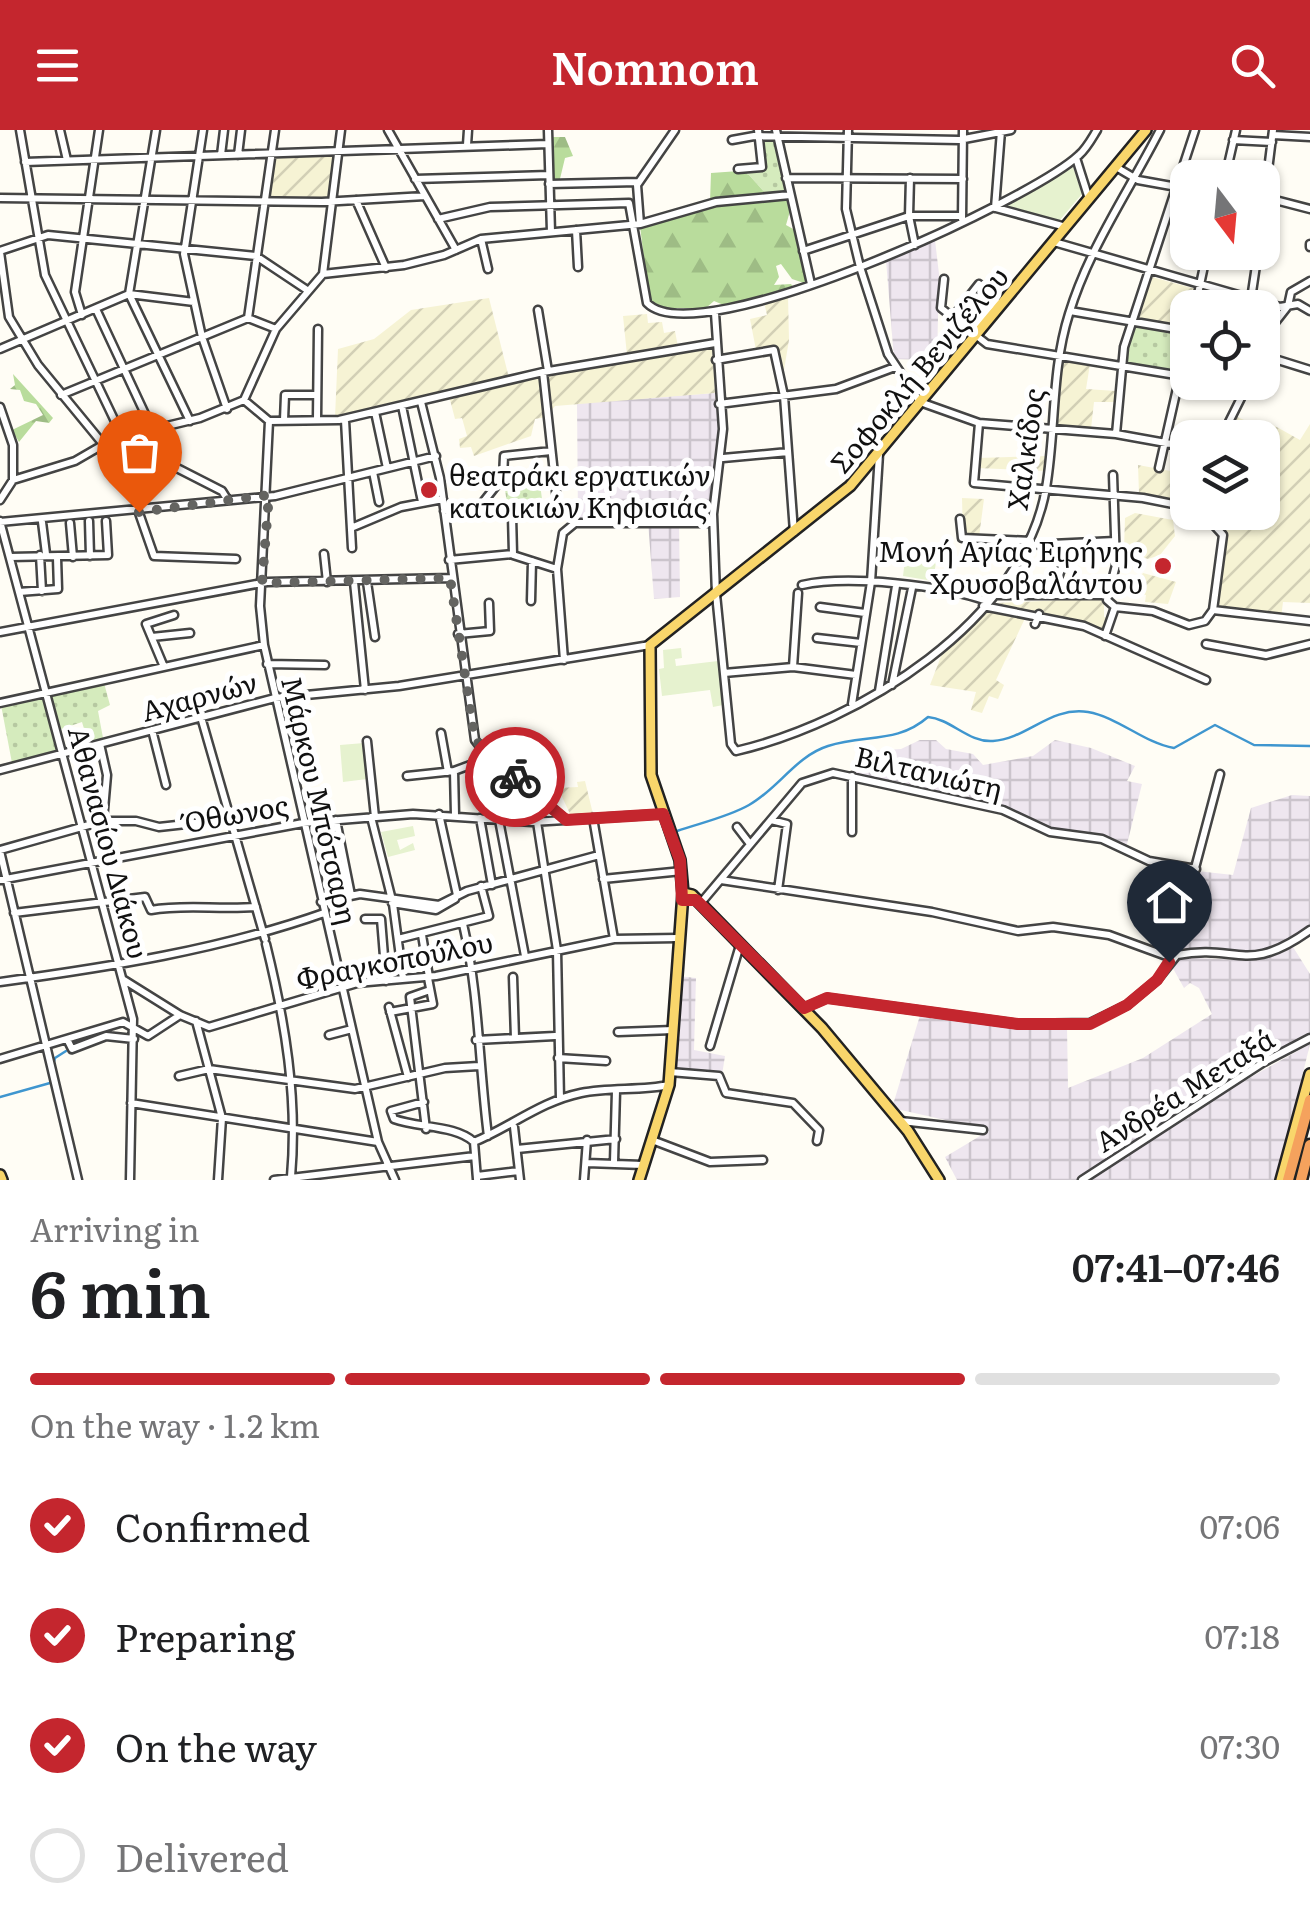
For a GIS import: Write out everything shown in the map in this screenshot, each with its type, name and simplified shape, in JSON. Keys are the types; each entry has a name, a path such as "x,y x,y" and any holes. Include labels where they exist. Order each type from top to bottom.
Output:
{"highway":[{"path":"1285,1180 1310,1100"},
{"path":"1301,1180 1310,1145"}],"main road":[{"name":"Σοφοκλή Βενιζέλου","path":"650,645 794,533 867,467 974,333 1146,130"},
{"path":"654,660 664,636"},
{"path":"639,1180 669,1085 683,896 682,871 650,766 654,660 650,645"},
{"path":"683,896 698,902 804,1008 900,1121 939,1180"},
{"path":"1285,1180 1310,1074"}],"street":[{"path":"20,130 45,275 122,436 139,512 159,559 236,559"},
{"path":"60,130 67,160"},
{"path":"82,314 75,297 99,130"},
{"path":"156,130 129,294 190,421"},
{"path":"203,130 186,248 202,337 227,410"},
{"path":"221,156 224,130"},
{"path":"238,155 241,130"},
{"path":"248,318 274,130"},
{"path":"14,480 75,462 122,436 190,421 227,410 244,400 276,329 322,274 341,130"},
{"path":"388,130 456,250"},
{"path":"467,145 468,130"},
{"path":"548,130 551,232"},
{"path":"675,130 640,182 638,224 652,308 715,313 812,284 915,246 995,208 1076,158 1097,130"},
{"path":"732,140 759,133 963,134 1010,130"},
{"name":"Χαλκίδος","path":"724,673 733,750 774,740 892,685 993,594 1030,543 1046,490 1059,356 1070,311 1093,255 1160,130"},
{"path":"1186,160 1195,130"},
{"path":"1229,160 1236,130"},
{"path":"995,208 1001,131"},
{"path":"738,169 762,166 759,133"},
{"path":"777,133 812,284"},
{"path":"848,134 852,234 860,266 895,367 920,402 979,423 1170,442"},
{"path":"962,221 963,134"},
{"path":"1233,140 1273,135 1310,137"},
{"path":"1269,160 1273,135"},
{"path":"25,162 548,144"},
{"path":"1076,158 1089,199"},
{"path":"1116,166 1133,178 1170,186"},
{"path":"786,178 962,180"},
{"path":"910,178 909,216 915,246"},
{"path":"416,179 640,182"},
{"path":"322,274 386,268 456,250 481,239 638,224 716,202 790,195"},
{"path":"0,198 332,201 425,196"},
{"path":"356,200 386,268"},
{"path":"1280,201 1310,209"},
{"path":"438,219 490,206 629,202 638,224"},
{"path":"995,208 1066,227"},
{"path":"1116,434 1120,366 1170,212"},
{"path":"803,251 909,216 962,221"},
{"path":"576,230 578,267"},
{"path":"103,444 61,395 6,311 0,251 37,235 256,256 307,290"},
{"path":"481,239 488,270"},
{"path":"1054,242 1216,290"},
{"path":"1199,290 1203,270"},
{"path":"944,279 940,305 992,345 1170,374"},
{"path":"1280,316 1288,306 1291,292 1310,281"},
{"path":"953,317 978,284"},
{"path":"0,350 129,294 194,302"},
{"path":"974,333 997,302"},
{"path":"1280,304 1297,303 1310,310"},
{"path":"96,308 152,429"},
{"path":"512,554 512,516 558,510 538,310"},
{"path":"1070,311 1170,327"},
{"path":"715,313 722,458 714,523 724,673 793,667 856,675"},
{"path":"61,395 248,318 276,329"},
{"path":"317,419 318,329"},
{"path":"244,400 269,421 344,420 545,372 715,343"},
{"path":"716,360 774,350 784,396 794,533"},
{"path":"1280,361 1310,370"},
{"path":"720,404 850,385 895,367"},
{"path":"284,420 285,395 317,394"},
{"path":"1159,468 1177,400"},
{"path":"421,402 443,499 472,733 489,758 566,820"},
{"path":"402,406 422,502"},
{"path":"0,407 13,445 14,480 0,500"},
{"path":"375,412 387,468"},
{"path":"344,420 352,548"},
{"name":"Μάρκου Μπότσαρη","path":"269,421 269,495 262,583 267,664 378,1142 395,1180"},
{"path":"979,423 973,480 977,484 1112,495 1170,504"},
{"path":"444,511 480,506 502,477 504,456 551,452"},
{"path":"722,458 788,452"},
{"path":"126,453 173,466 222,491 226,499"},
{"path":"852,706 871,582 880,453"},
{"path":"0,522 139,512 269,495 436,456"},
{"path":"867,467 878,476"},
{"path":"373,472 379,502"},
{"path":"1105,636 1116,565 1113,474"},
{"path":"351,528 422,502 443,499"},
{"path":"960,518 964,539 1070,544 1115,541"},
{"path":"10,557 108,554 106,521"},
{"name":"Αθανασίου Διάκου","path":"0,522 95,862 134,1027 130,1180"},
{"path":"42,522 42,591"},
{"path":"89,522 90,556"},
{"path":"70,523 73,557"},
{"path":"564,660 557,569 563,534 571,524 714,523"},
{"path":"993,594 1052,595 1110,602 1153,610 1193,625 1205,621 1213,610 1223,535 1218,530"},
{"path":"1052,595 1070,544"},
{"path":"324,554 327,582"},
{"path":"449,560 512,554 557,569"},
{"path":"19,592 58,589 57,558"},
{"path":"531,560 531,601"},
{"path":"0,632 262,583 450,578"},
{"path":"802,585 833,578 871,582 1039,614 1105,636 1206,680"},
{"path":"354,582 366,690"},
{"path":"367,582 375,637"},
{"path":"878,692 896,586"},
{"path":"892,685 912,588"},
{"path":"793,667 798,593"},
{"path":"458,634 490,630 488,602"},
{"path":"820,608 866,613"},
{"path":"1213,610 1310,621"},
{"path":"1035,624 1039,614"},
{"path":"164,667 148,622 174,615"},
{"path":"152,637 190,633"},
{"path":"817,638 861,643"},
{"path":"1206,644 1266,655 1310,644"},
{"path":"0,703 264,645"},
{"name":"Αχαρνών","path":"0,770 275,698 366,690 650,645"},
{"path":"267,664 325,665"},
{"path":"897,664 912,671"},
{"path":"200,718 282,1005 295,1129 291,1177"},
{"path":"152,730 166,785"},
{"path":"441,734 455,815"},
{"path":"368,741 373,817 393,901 404,980"},
{"path":"100,744 107,775 102,820"},
{"path":"407,776 450,772 489,758"},
{"name":"Βιλτανιώτη","path":"698,902 810,778 833,772 1003,810 1048,831 1102,839 1149,861 1196,869"},
{"path":"804,1008 827,998 1018,1024 1090,1024 1127,1005 1157,980 1174,956 1220,774"},
{"path":"852,776 852,832"},
{"path":"438,814 457,895"},
{"name":"Όθωνος","path":"3,879 302,823 438,814 536,822 663,814"},
{"path":"480,818 492,884"},
{"path":"593,818 614,939"},
{"path":"78,1180 3,879 0,851 102,820 136,821 160,827 231,819"},
{"path":"336,820 352,895"},
{"path":"499,820 525,956"},
{"path":"772,820 786,824 778,890"},
{"path":"536,822 557,950 560,1100"},
{"path":"737,827 750,844"},
{"path":"321,902 352,895 436,905 481,886 599,856"},
{"path":"604,879 682,871"},
{"path":"721,880 932,912 1018,931 1054,927 1109,935 1174,956 1268,954 1289,947 1310,930"},
{"path":"398,939 492,916 481,886"},
{"path":"14,913 146,897 151,910 179,904 198,910 256,906"},
{"path":"0,982 264,939 324,914"},
{"path":"366,919 381,919 386,981"},
{"path":"463,924 473,968 478,1066 488,1136"},
{"path":"408,1077 390,1009 432,1004 422,935"},
{"name":"Φραγκοπούλου","path":"124,980 180,1015 208,1027 341,986 429,977 614,939 678,938"},
{"path":"710,1046 731,962 740,945"},
{"path":"513,959 515,1038"},
{"path":"426,1129 410,997 430,990"},
{"path":"0,1059 124,1022 148,1036 180,1015"},
{"path":"196,1020 222,1118 218,1180"},
{"path":"328,1035 352,1029"},
{"path":"618,1032 673,1030"},
{"path":"67,1039 72,1049 106,1036 134,1039"},
{"path":"476,1040 556,1036"},
{"name":"Ανδρέα Μεταξά","path":"1082,1180 1264,1062 1310,1038"},
{"path":"557,1058 565,1062 606,1061"},
{"path":"179,1076 209,1069 368,1088 422,1073 478,1066"},
{"path":"670,1072 720,1076 726,1093 793,1103 819,1130 817,1141"},
{"path":"474,1142 584,1092 669,1085"},
{"path":"614,1162 616,1091"},
{"path":"424,1102 391,1111 394,1119 426,1129 460,1133 474,1142"},
{"path":"131,1103 378,1142"},
{"path":"900,1121 983,1130"},
{"path":"474,1142 477,1178 519,1176 514,1126"},
{"path":"516,1149 616,1139"},
{"path":"584,1180 587,1140"},
{"path":"652,1140 710,1162 762,1160"},
{"path":"274,1180 475,1156"},
{"path":"587,1163 643,1165"}],"shaded area":[{"path":"334,154 328,197 269,197 275,158"},
{"path":"935,240 939,274 937,360 894,359 886,260"},
{"path":"1152,277 1196,289 1170,290 1170,325 1138,318"},
{"path":"788,295 789,340 784,370 778,370 777,350 756,350 750,319 767,315 764,302"},
{"path":"489,298 509,378 712,345 715,393 555,406 546,417 535,419 531,436 474,456 471,447 460,448 459,439 467,436 462,418 455,419 448,392 335,417 338,349 374,339 411,310"},
{"path":"647,314 648,323 662,322 664,333 675,331 678,347 627,355 623,316"},
{"path":"1062,359 1090,364 1086,389 1116,391 1115,402 1094,402 1091,429 1055,426"},
{"path":"715,393 721,454 710,520 679,522 680,597 654,599 648,522 578,520 577,403"},
{"path":"1310,424 1310,603 1283,602 1281,618 1216,608 1225,534 1221,530 1280,530 1280,429 1300,440"},
{"path":"1046,456 1045,471 977,468 978,458"},
{"path":"1138,465 1170,471 1170,500 1139,494"},
{"path":"962,498 984,499 979,537 963,536"},
{"path":"1135,513 1170,519 1170,530 1174,530 1175,536 1160,555 1148,559 1131,553 1129,557 1124,550 1125,518"},
{"path":"1143,573 1176,582 1168,604 1145,602 1146,595 1129,592"},
{"path":"1104,598 1104,617 1110,619 1100,631 998,603"},
{"path":"984,609 1027,614 996,680 1004,685 998,699 989,696 982,713 971,710 976,692 930,685 943,651"},
{"path":"920,740 936,740 946,749 973,754 983,765 1033,756 1055,740 1091,748 1135,766 1127,781 1142,784 1126,848 1112,839 1049,829 1000,805 854,774 867,751 901,749"},
{"path":"585,781 593,814 570,814 558,788 578,787 577,782"},
{"path":"1292,795 1310,796 1310,928 1289,946 1237,956 1180,949 1197,871 1233,875 1251,808"},
{"path":"1293,947 1310,974 1310,1035 1078,1180 957,1180 945,1157 980,1136 981,1128 892,1108 921,1012 1026,1027 1067,1026 1068,1088 1143,1058 1212,1014 1199,988 1190,983 1184,988 1170,963 1178,957 1239,960"},
{"path":"678,976 696,978 694,1050 725,1056 722,1075 672,1071"},
{"path":"1310,1044 1277,1180 1087,1180 1219,1095"}],"green space":[{"path":"550,137 565,137 573,156 565,158 559,183 551,175"},
{"path":"761,138 774,139 785,192 766,194 749,175 739,171 765,169"},
{"path":"1072,164 1082,194 1059,221 1004,209 1003,206"},
{"path":"739,171 749,175 766,194 710,202 711,173"},
{"path":"787,197 790,211 786,225 795,230 807,284 792,279 781,264 776,266 779,277 774,285 791,284 794,288 726,306 714,301 706,308 661,308 649,300 640,226 720,203"},
{"path":"1135,321 1170,329 1170,373 1123,365"},
{"path":"13,374 53,418 49,423 36,421 19,442 12,430 43,415 36,404 24,401 20,390 10,389 15,385"},
{"path":"540,484 542,499 521,502 522,510 508,512 505,489"},
{"path":"906,552 937,556 933,581 903,576"},
{"path":"681,648 682,658 675,659 676,666 718,661 723,705 713,707 710,690 662,696 659,669 664,668 663,650"},
{"path":"104,683 110,705 98,711 103,738 88,742 82,722 61,729 66,749 12,763 1,705"},
{"path":"364,743 367,779 343,782 340,745"},
{"path":"413,826 415,836 397,840 400,850 413,843 415,850 388,857 381,832"}],"waterway":[{"path":"677,831 749,805 797,765 828,746 892,735 928,717 984,741 1005,739 1074,711 1099,715 1174,748 1215,725 1254,745 1310,746"},
{"path":"53,1065 55,1058 66,1051"},
{"path":"0,1097 50,1083 52,1078"}],"way so far":[{"path":"139,512 269,495 262,583 450,578 472,733 485,754 515,777"}],"place":[{"name":"θεατράκι εργατικών κατοικιών Κηφισιάς","path":"429,490"},
{"name":"Μονή Αγίας Ειρήνης Χρυσοβαλάντου","path":"1163,566"}],"route":[{"path":"515,777 566,820 663,814 680,860 682,900 696,900 804,1008 827,998 1018,1024 1090,1024 1127,1005 1157,980 1169,962"}]}
